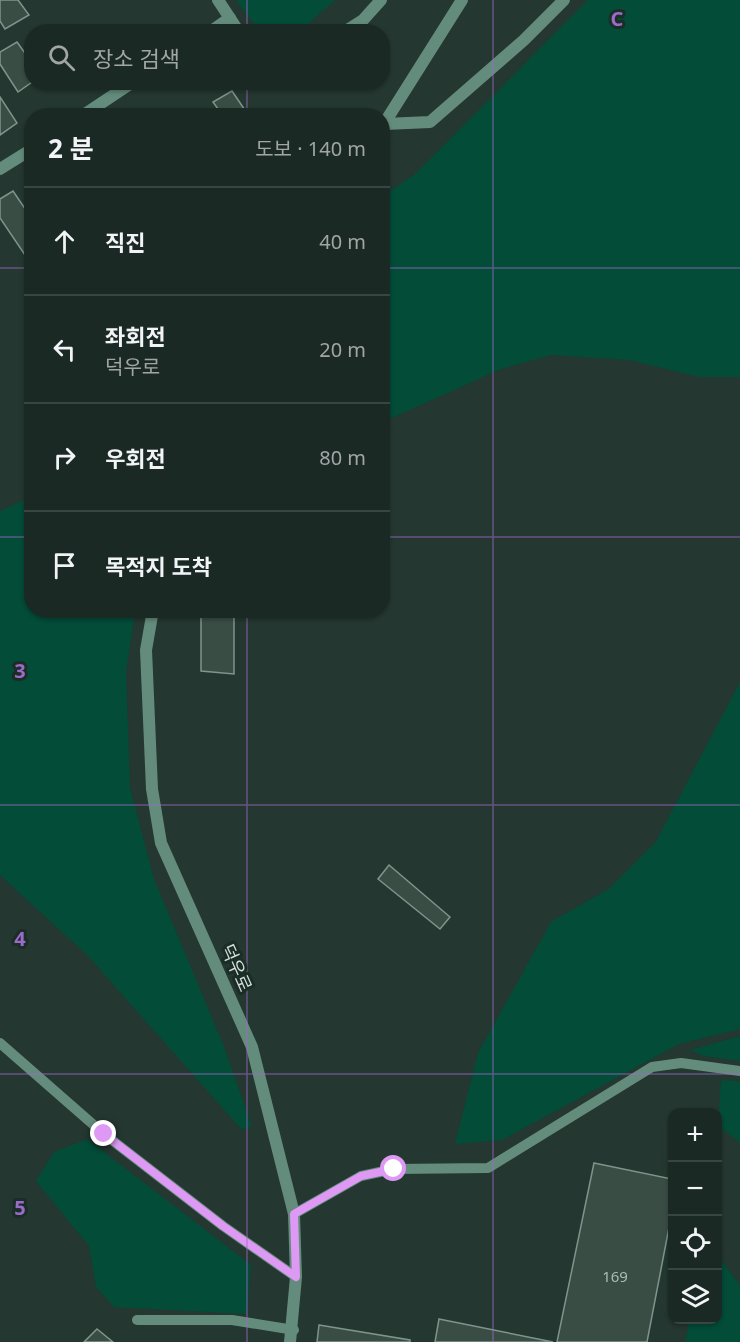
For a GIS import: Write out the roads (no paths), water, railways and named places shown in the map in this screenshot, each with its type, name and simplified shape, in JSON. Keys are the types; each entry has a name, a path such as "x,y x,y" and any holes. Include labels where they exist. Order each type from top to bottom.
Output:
{"street":[{"path":"218,0 234,24"},
{"path":"357,24 381,0"},
{"path":"390,116 462,0"},
{"path":"390,125 430,122 524,40 564,0"},
{"path":"221,24 230,18"},
{"path":"94,108 121,90"},
{"path":"0,169 24,154"},
{"name":"덕우로","path":"152,618 146,650 152,789 161,843 252,1047 294,1214 296,1277 292,1336"}],"lane":[{"path":"0,1042 104,1134 223,1226 296,1277"},
{"path":"294,1214 361,1176 394,1169 488,1168 652,1067 681,1063 740,1071"},
{"path":"137,1320 232,1320 292,1336"}]}
